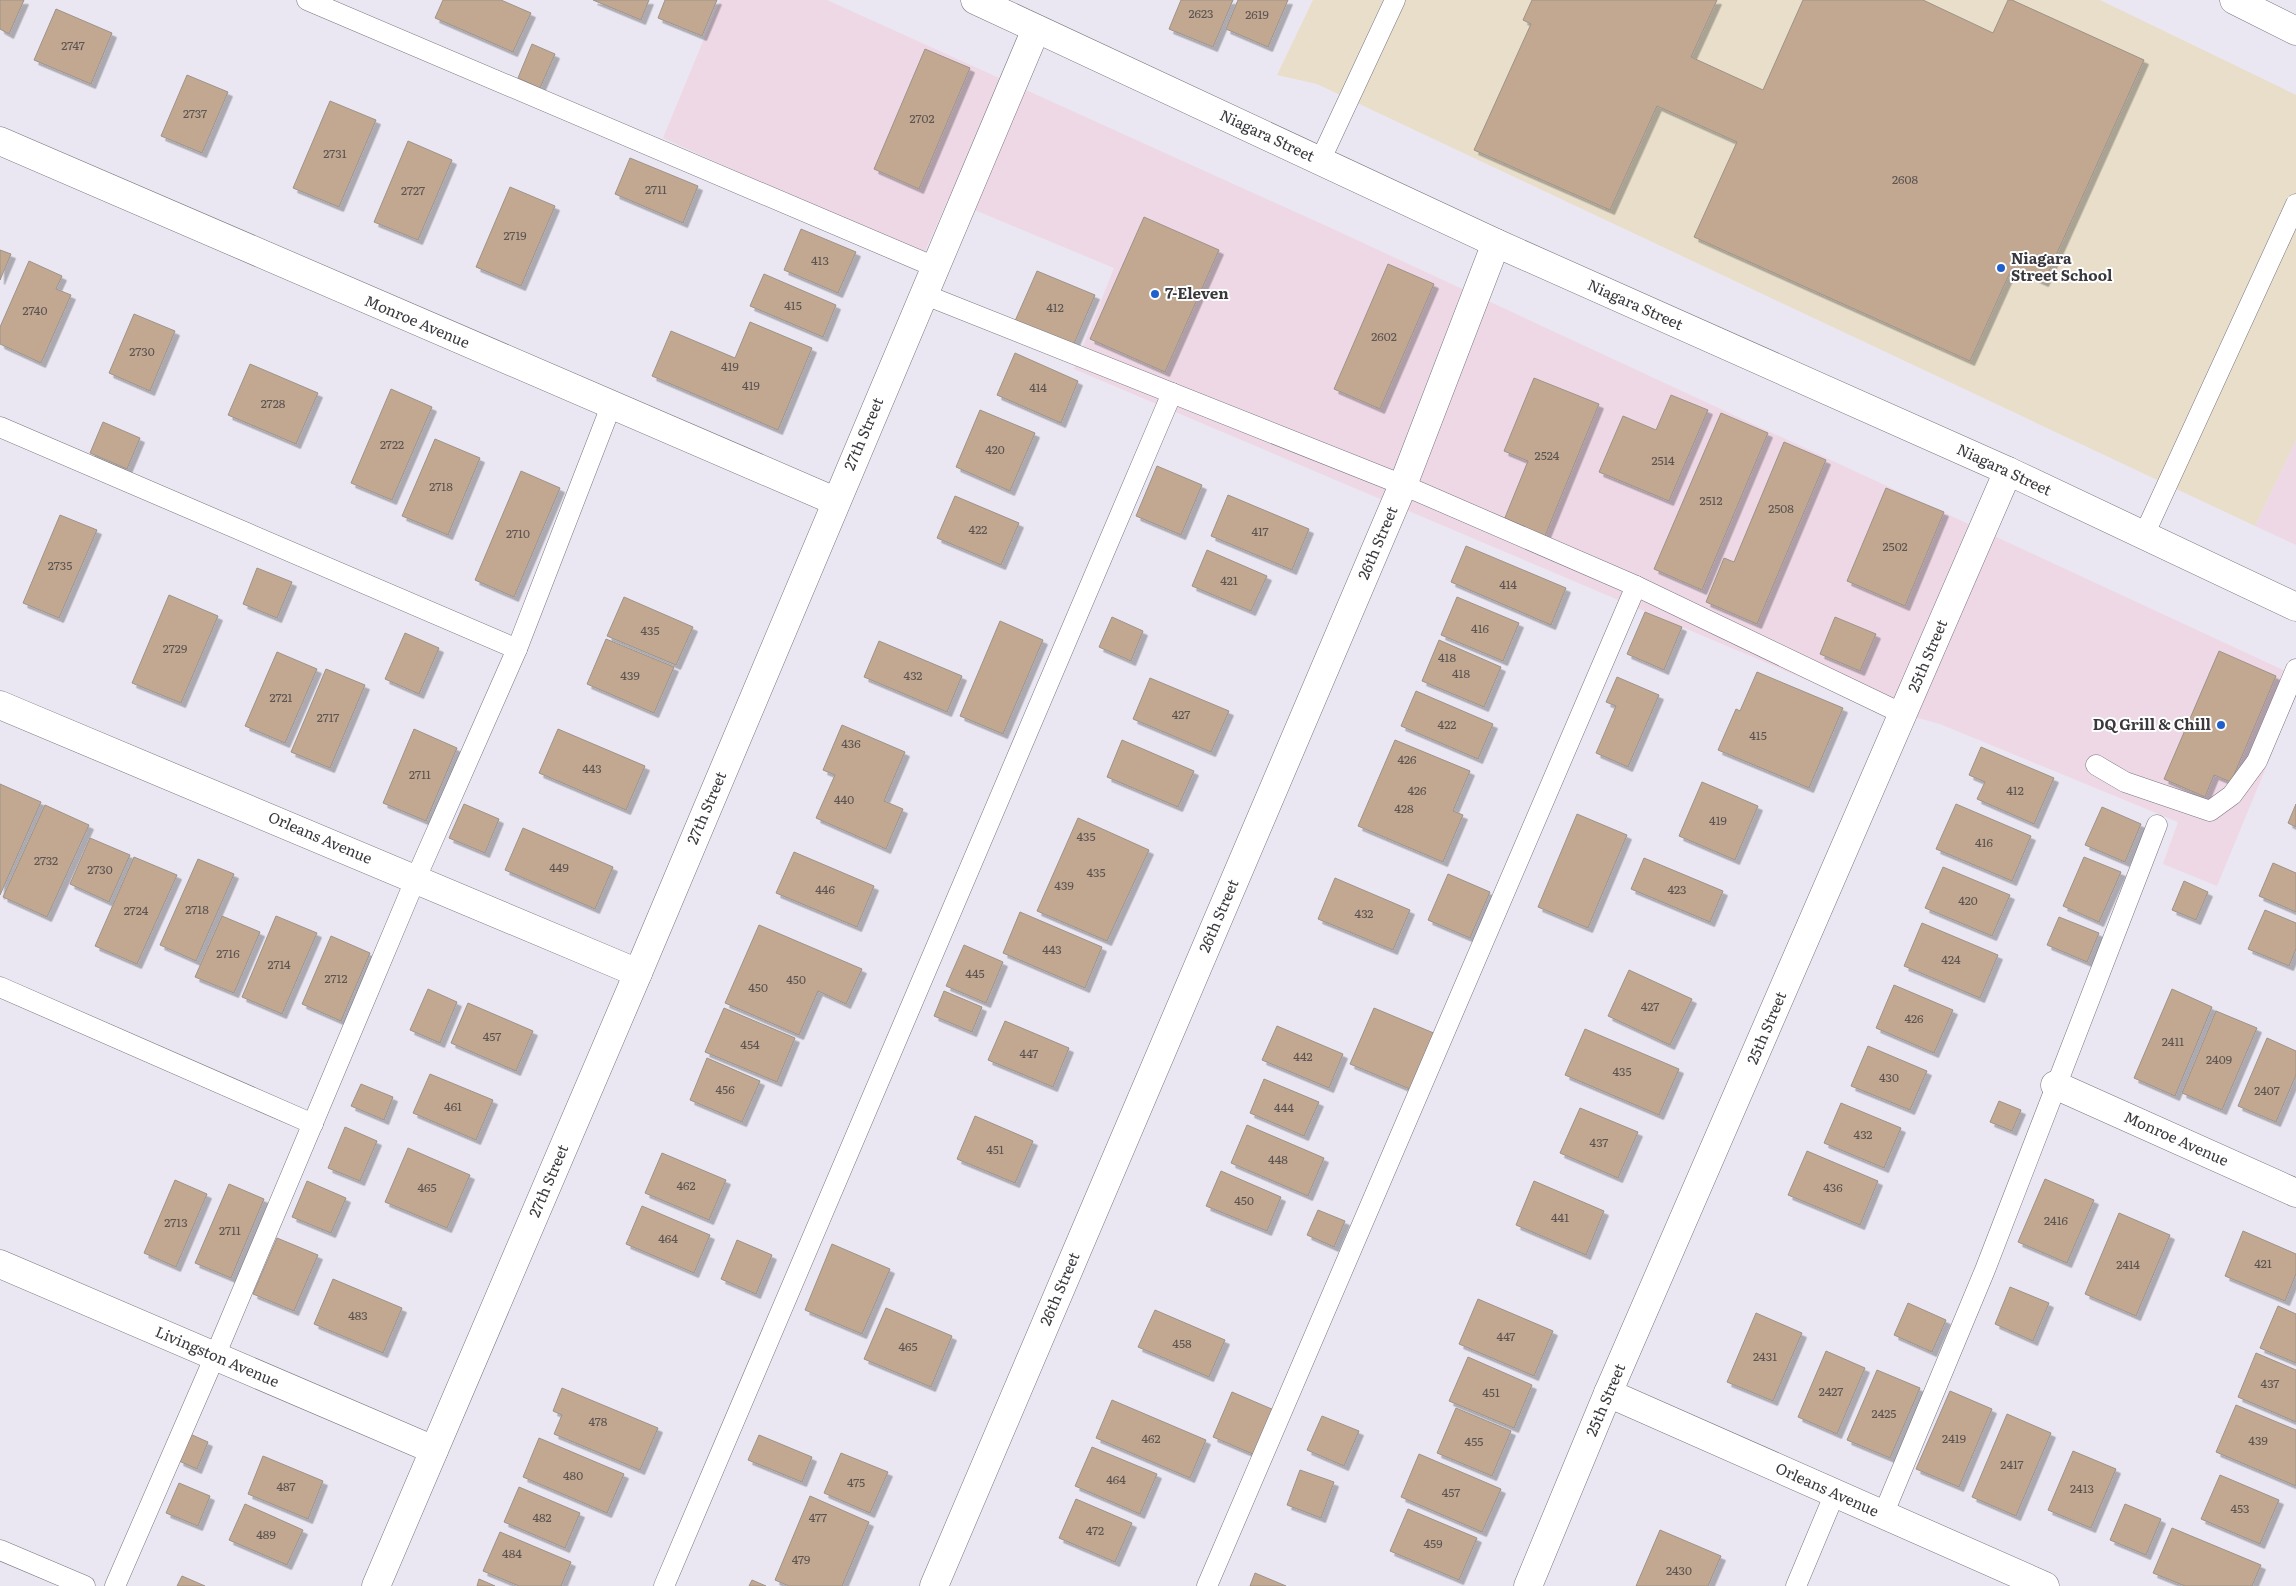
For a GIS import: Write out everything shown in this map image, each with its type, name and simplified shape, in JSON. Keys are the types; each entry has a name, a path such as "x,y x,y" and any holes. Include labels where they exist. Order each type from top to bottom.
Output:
{"street":[{"name":"Niagara Street","path":"975,0 1496,243 2008,471 2296,607"},
{"path":"2248,3 2296,31"},
{"name":"27th Street","path":"376,1586 638,973 835,501 1036,29"},
{"name":"Monroe Avenue","path":"0,141 835,501"},
{"name":"26th Street","path":"934,1586 1403,485 1496,243"},
{"name":"25th Street","path":"1528,1586 1608,1394 2008,471"},
{"name":"Orleans Avenue","path":"0,705 416,878 638,973"},
{"name":"Monroe Avenue","path":"2056,1085 2296,1193"},
{"name":"Livingston Avenue","path":"0,1264 434,1450"},
{"name":"Orleans Avenue","path":"1608,1394 2045,1586"}],"lane":[{"path":"307,0 935,268"},
{"path":"1320,161 1395,0"},
{"path":"2144,535 2296,204"},
{"path":"923,294 1403,485 1636,586 1903,714"},
{"path":"664,1586 1172,393"},
{"path":"115,1586 215,1356 416,878 517,649 611,406"},
{"path":"0,427 517,649"},
{"path":"1207,1586 1636,586"},
{"path":"2096,765 2125,782 2210,811 2232,796 2258,761 2296,669"},
{"path":"1883,1514 1985,1270 2157,825"},
{"path":"0,987 313,1124"},
{"path":"1796,1586 1834,1493"},
{"path":"0,1550 86,1586"}],"shaded area":[{"path":"720,0 827,0 1333,229 2296,676 2296,695 2217,886 2163,864 2178,822 1940,724 1861,703 1074,369 1114,268 948,199 923,256 663,138"},
{"name":"Niagara Street School","path":"1313,0 2100,0 2296,95 2296,440 2255,526 1317,84 1277,75"},
{"path":"2296,440 2296,545 2255,526"}],"building":[{"path":"0,0 24,0 9,34 0,29"},
{"path":"443,0 501,0 531,13 513,52 435,18"},
{"path":"593,0 649,0 641,20"},
{"path":"665,0 717,0 702,36 658,18"},
{"path":"1181,0 1233,0 1213,47 1169,29"},
{"path":"1238,0 1288,0 1268,47 1226,29"},
{"path":"1532,0 1717,0 1691,57 1763,90 1803,0 1923,0 1993,33 2008,0 2012,0 2144,60 2044,282 2012,268 1970,361 1694,237 1737,142 1657,106 1610,210 1474,150 1531,24 1523,20"},
{"path":"56,9 112,33 91,84 34,60"},
{"path":"532,44 555,54 540,88 518,78"},
{"path":"925,49 970,68 919,189 874,169"},
{"path":"187,75 228,92 202,153 161,136"},
{"path":"330,101 376,120 339,207 293,188"},
{"path":"408,141 452,160 418,240 374,222"},
{"path":"630,158 698,186 683,223 615,194"},
{"path":"510,187 555,206 521,286 476,267"},
{"name":"7-Eleven","path":"1144,217 1219,250 1165,372 1090,339"},
{"path":"801,229 856,252 838,293 784,270"},
{"path":"0,250 11,254 0,280"},
{"path":"29,261 62,276 56,289 71,295 41,363 0,344 0,327"},
{"path":"1388,264 1434,284 1380,409 1334,389"},
{"path":"1037,271 1095,295 1073,346 1015,321"},
{"path":"764,274 836,305 823,337 750,306"},
{"path":"134,314 175,331 150,391 109,373"},
{"path":"750,322 812,348 778,430 652,376 671,331 735,358"},
{"path":"1015,353 1078,381 1061,423 997,395"},
{"path":"250,364 318,393 296,444 228,415"},
{"path":"1534,378 1599,404 1545,536 1504,520 1528,461 1504,451"},
{"path":"391,389 432,407 392,500 351,483"},
{"path":"1671,395 1708,410 1669,501 1599,472 1623,416 1656,430"},
{"path":"980,410 1035,433 1010,491 956,467"},
{"path":"1721,413 1768,433 1702,590 1654,569"},
{"path":"103,422 140,438 127,469 90,453"},
{"path":"435,439 480,458 448,535 402,516"},
{"path":"1784,442 1826,460 1757,624 1706,602 1724,558 1734,562"},
{"path":"1157,466 1202,485 1181,535 1136,516"},
{"path":"521,471 560,488 514,597 475,580"},
{"path":"1886,488 1944,512 1905,606 1847,581"},
{"path":"1228,495 1309,529 1292,570 1211,536"},
{"path":"955,496 1019,523 1001,565 937,538"},
{"path":"60,515 97,530 59,618 23,603"},
{"path":"1466,546 1566,588 1551,625 1451,582"},
{"path":"1207,550 1267,576 1251,611 1192,586"},
{"path":"257,568 292,582 277,618 243,604"},
{"path":"169,595 218,616 181,703 132,683"},
{"path":"624,597 693,627 676,665 607,636"},
{"path":"1457,597 1519,623 1503,661 1441,635"},
{"path":"1645,612 1682,627 1664,670 1627,654"},
{"path":"1112,617 1143,631 1131,661 1099,647"},
{"path":"1835,617 1876,634 1860,671 1820,654"},
{"path":"1000,621 1043,640 1003,734 960,716"},
{"path":"405,633 439,648 419,694 385,679"},
{"path":"606,639 674,667 654,713 587,684"},
{"path":"1439,640 1501,667 1484,707 1422,681"},
{"path":"879,641 962,676 947,712 864,677"},
{"name":"DQ Grill & Chill","path":"2219,651 2276,676 2231,782 2214,775 2205,797 2164,779"},
{"path":"277,652 317,669 285,743 245,726"},
{"path":"326,669 365,685 330,768 291,752"},
{"path":"1757,672 1843,708 1809,788 1718,750 1736,709 1740,711"},
{"path":"1617,677 1659,695 1628,767 1596,753 1616,706 1606,702"},
{"path":"1150,678 1229,711 1211,752 1133,719"},
{"path":"1416,691 1493,724 1478,759 1401,726"},
{"path":"842,725 905,752 884,801 903,809 886,849 816,818 835,775 823,770"},
{"path":"414,729 457,748 426,821 383,803"},
{"path":"558,729 645,766 626,810 539,773"},
{"path":"1122,740 1194,771 1178,807 1107,777"},
{"path":"1395,740 1470,771 1453,811 1463,815 1443,862 1358,826"},
{"path":"1981,747 2054,778 2034,824 1977,799 1985,782 1969,775"},
{"path":"1702,782 1758,806 1735,860 1679,836"},
{"path":"0,784 41,802 0,895"},
{"path":"464,804 499,819 485,853 449,838"},
{"path":"1956,804 2031,836 2012,881 1936,849"},
{"path":"2296,804 2296,827 2288,823"},
{"path":"45,805 89,825 47,917 3,897"},
{"path":"2102,807 2141,824 2125,862 2085,845"},
{"path":"1577,814 1627,835 1588,928 1538,907"},
{"path":"1078,818 1149,850 1107,941 1037,911"},
{"path":"523,828 613,867 595,909 505,870"},
{"path":"90,838 130,855 109,902 70,884"},
{"path":"794,852 874,886 857,927 776,893"},
{"path":"134,857 177,875 137,964 95,946"},
{"path":"2084,857 2121,872 2099,922 2063,906"},
{"path":"1644,858 1723,891 1710,922 1631,889"},
{"path":"198,859 234,874 196,961 160,945"},
{"path":"2273,863 2296,873 2296,912 2259,896"},
{"path":"1943,867 2010,895 1992,936 1925,908"},
{"path":"1448,874 1490,892 1470,938 1428,920"},
{"path":"1335,878 1410,910 1393,950 1318,919"},
{"path":"2184,881 2208,892 2196,920 2172,910"},
{"path":"2265,910 2296,923 2296,949 2289,966 2248,949"},
{"path":"1020,912 1102,947 1085,988 1003,953"},
{"path":"222,916 260,932 234,993 195,977"},
{"path":"276,916 317,933 282,1014 242,997"},
{"path":"2059,917 2099,933 2087,962 2047,945"},
{"path":"1922,923 1998,955 1980,998 1904,966"},
{"path":"759,925 862,969 846,1004 818,991 799,1035 725,1003"},
{"path":"331,936 370,953 341,1021 302,1004"},
{"path":"964,945 1003,962 986,1003 946,986"},
{"path":"1629,970 1692,999 1670,1045 1608,1016"},
{"path":"1894,985 1953,1010 1934,1053 1876,1028"},
{"path":"428,989 457,1002 440,1043 410,1030"},
{"path":"2172,989 2212,1007 2175,1096 2134,1078"},
{"path":"944,991 982,1007 972,1032 934,1016"},
{"path":"468,1003 533,1031 516,1071 451,1043"},
{"path":"724,1008 795,1038 777,1082 705,1052"},
{"path":"1374,1008 1436,1034 1412,1090 1350,1064"},
{"path":"2216,1011 2257,1028 2222,1110 2182,1093"},
{"path":"1005,1021 1069,1048 1053,1087 988,1060"},
{"path":"1277,1026 1343,1054 1329,1088 1262,1060"},
{"path":"1585,1029 1679,1069 1659,1115 1565,1075"},
{"path":"2267,1038 2296,1051 2296,1075 2276,1122 2238,1106"},
{"path":"1868,1046 1927,1071 1910,1110 1851,1086"},
{"path":"707,1058 760,1081 742,1122 690,1100"},
{"path":"430,1074 493,1100 476,1140 413,1113"},
{"path":"1264,1079 1319,1102 1304,1136 1250,1113"},
{"path":"361,1084 393,1097 384,1120 351,1106"},
{"path":"1999,1101 2021,1110 2012,1131 1990,1122"},
{"path":"1841,1103 1901,1128 1884,1168 1824,1143"},
{"path":"1580,1108 1638,1132 1618,1178 1560,1153"},
{"path":"975,1116 1033,1141 1015,1183 957,1159"},
{"path":"1247,1125 1324,1158 1308,1196 1231,1163"},
{"path":"345,1127 377,1141 360,1181 328,1168"},
{"path":"408,1148 470,1175 447,1228 385,1202"},
{"path":"1807,1151 1878,1181 1860,1225 1788,1195"},
{"path":"662,1153 726,1180 709,1220 645,1193"},
{"path":"1221,1171 1281,1197 1267,1231 1206,1206"},
{"path":"2045,1179 2094,1200 2067,1263 2018,1242"},
{"path":"175,1180 207,1194 176,1267 144,1253"},
{"path":"307,1181 346,1198 331,1233 292,1217"},
{"path":"1534,1181 1604,1211 1586,1255 1516,1225"},
{"path":"229,1184 264,1199 231,1278 195,1263"},
{"path":"642,1206 710,1235 694,1273 626,1244"},
{"path":"1318,1210 1345,1221 1334,1247 1307,1235"},
{"path":"2119,1213 2170,1235 2136,1316 2085,1294"},
{"path":"2243,1231 2296,1254 2296,1274 2285,1301 2225,1276"},
{"path":"277,1238 318,1255 294,1311 253,1294"},
{"path":"737,1240 772,1255 756,1294 721,1279"},
{"path":"832,1244 890,1269 862,1334 805,1310"},
{"path":"333,1279 402,1308 383,1353 314,1324"},
{"path":"2010,1287 2049,1303 2033,1341 1995,1324"},
{"path":"1478,1299 1553,1331 1534,1376 1459,1344"},
{"path":"1908,1303 1946,1320 1932,1352 1894,1335"},
{"path":"2278,1306 2296,1314 2296,1363 2260,1348"},
{"path":"886,1308 952,1336 931,1387 864,1359"},
{"path":"1155,1310 1225,1340 1209,1377 1138,1347"},
{"path":"1756,1313 1802,1333 1773,1401 1727,1382"},
{"path":"1826,1351 1865,1368 1837,1434 1798,1417"},
{"path":"2256,1353 2296,1370 2296,1422 2238,1397"},
{"path":"1468,1357 1532,1385 1514,1428 1449,1401"},
{"path":"1877,1370 1920,1388 1890,1458 1847,1440"},
{"path":"562,1388 658,1428 640,1470 554,1434 562,1415 553,1411"},
{"path":"1950,1391 1992,1409 1959,1487 1916,1469"},
{"path":"1232,1392 1274,1410 1255,1455 1213,1437"},
{"path":"1112,1400 1206,1440 1190,1478 1096,1438"},
{"path":"2236,1405 2296,1430 2296,1486 2216,1452"},
{"path":"1456,1408 1511,1431 1492,1476 1437,1453"},
{"path":"2007,1414 2051,1433 2016,1516 1972,1497"},
{"path":"1322,1416 1359,1431 1344,1466 1307,1450"},
{"path":"190,1434 208,1442 197,1469 179,1461"},
{"path":"759,1435 812,1457 802,1482 748,1460"},
{"path":"539,1438 624,1474 607,1513 523,1477"},
{"path":"1092,1447 1157,1474 1140,1514 1075,1486"},
{"path":"2073,1451 2116,1469 2091,1528 2048,1510"},
{"path":"841,1453 888,1472 870,1513 824,1493"},
{"path":"1419,1454 1501,1489 1482,1532 1401,1497"},
{"path":"263,1456 323,1481 308,1519 248,1494"},
{"path":"1300,1470 1334,1482 1321,1518 1287,1505"},
{"path":"2220,1475 2279,1500 2260,1544 2201,1519"},
{"path":"179,1483 210,1496 198,1526 166,1513"},
{"path":"519,1487 580,1513 565,1548 504,1522"},
{"path":"810,1496 869,1522 842,1586 789,1586 775,1580"},
{"path":"1076,1499 1132,1523 1115,1562 1059,1538"},
{"path":"245,1504 303,1530 287,1565 229,1540"},
{"path":"2125,1504 2161,1519 2146,1555 2110,1540"},
{"path":"1408,1509 1477,1538 1459,1580 1390,1551"},
{"path":"2172,1528 2261,1565 2252,1586 2185,1586 2153,1573"},
{"path":"1660,1530 1721,1556 1708,1586 1636,1586"},
{"path":"500,1532 571,1562 561,1586 519,1586 483,1571"},
{"path":"1255,1573 1286,1586 1250,1586"},
{"path":"182,1576 205,1586 177,1586"},
{"path":"479,1579 495,1586 477,1586"},
{"path":"752,1580 766,1586 749,1586"}],"place":[{"name":"Niagara Street School","path":"2001,268"},
{"name":"7-Eleven","path":"1155,294"},
{"name":"DQ Grill & Chill","path":"2221,725"}]}
